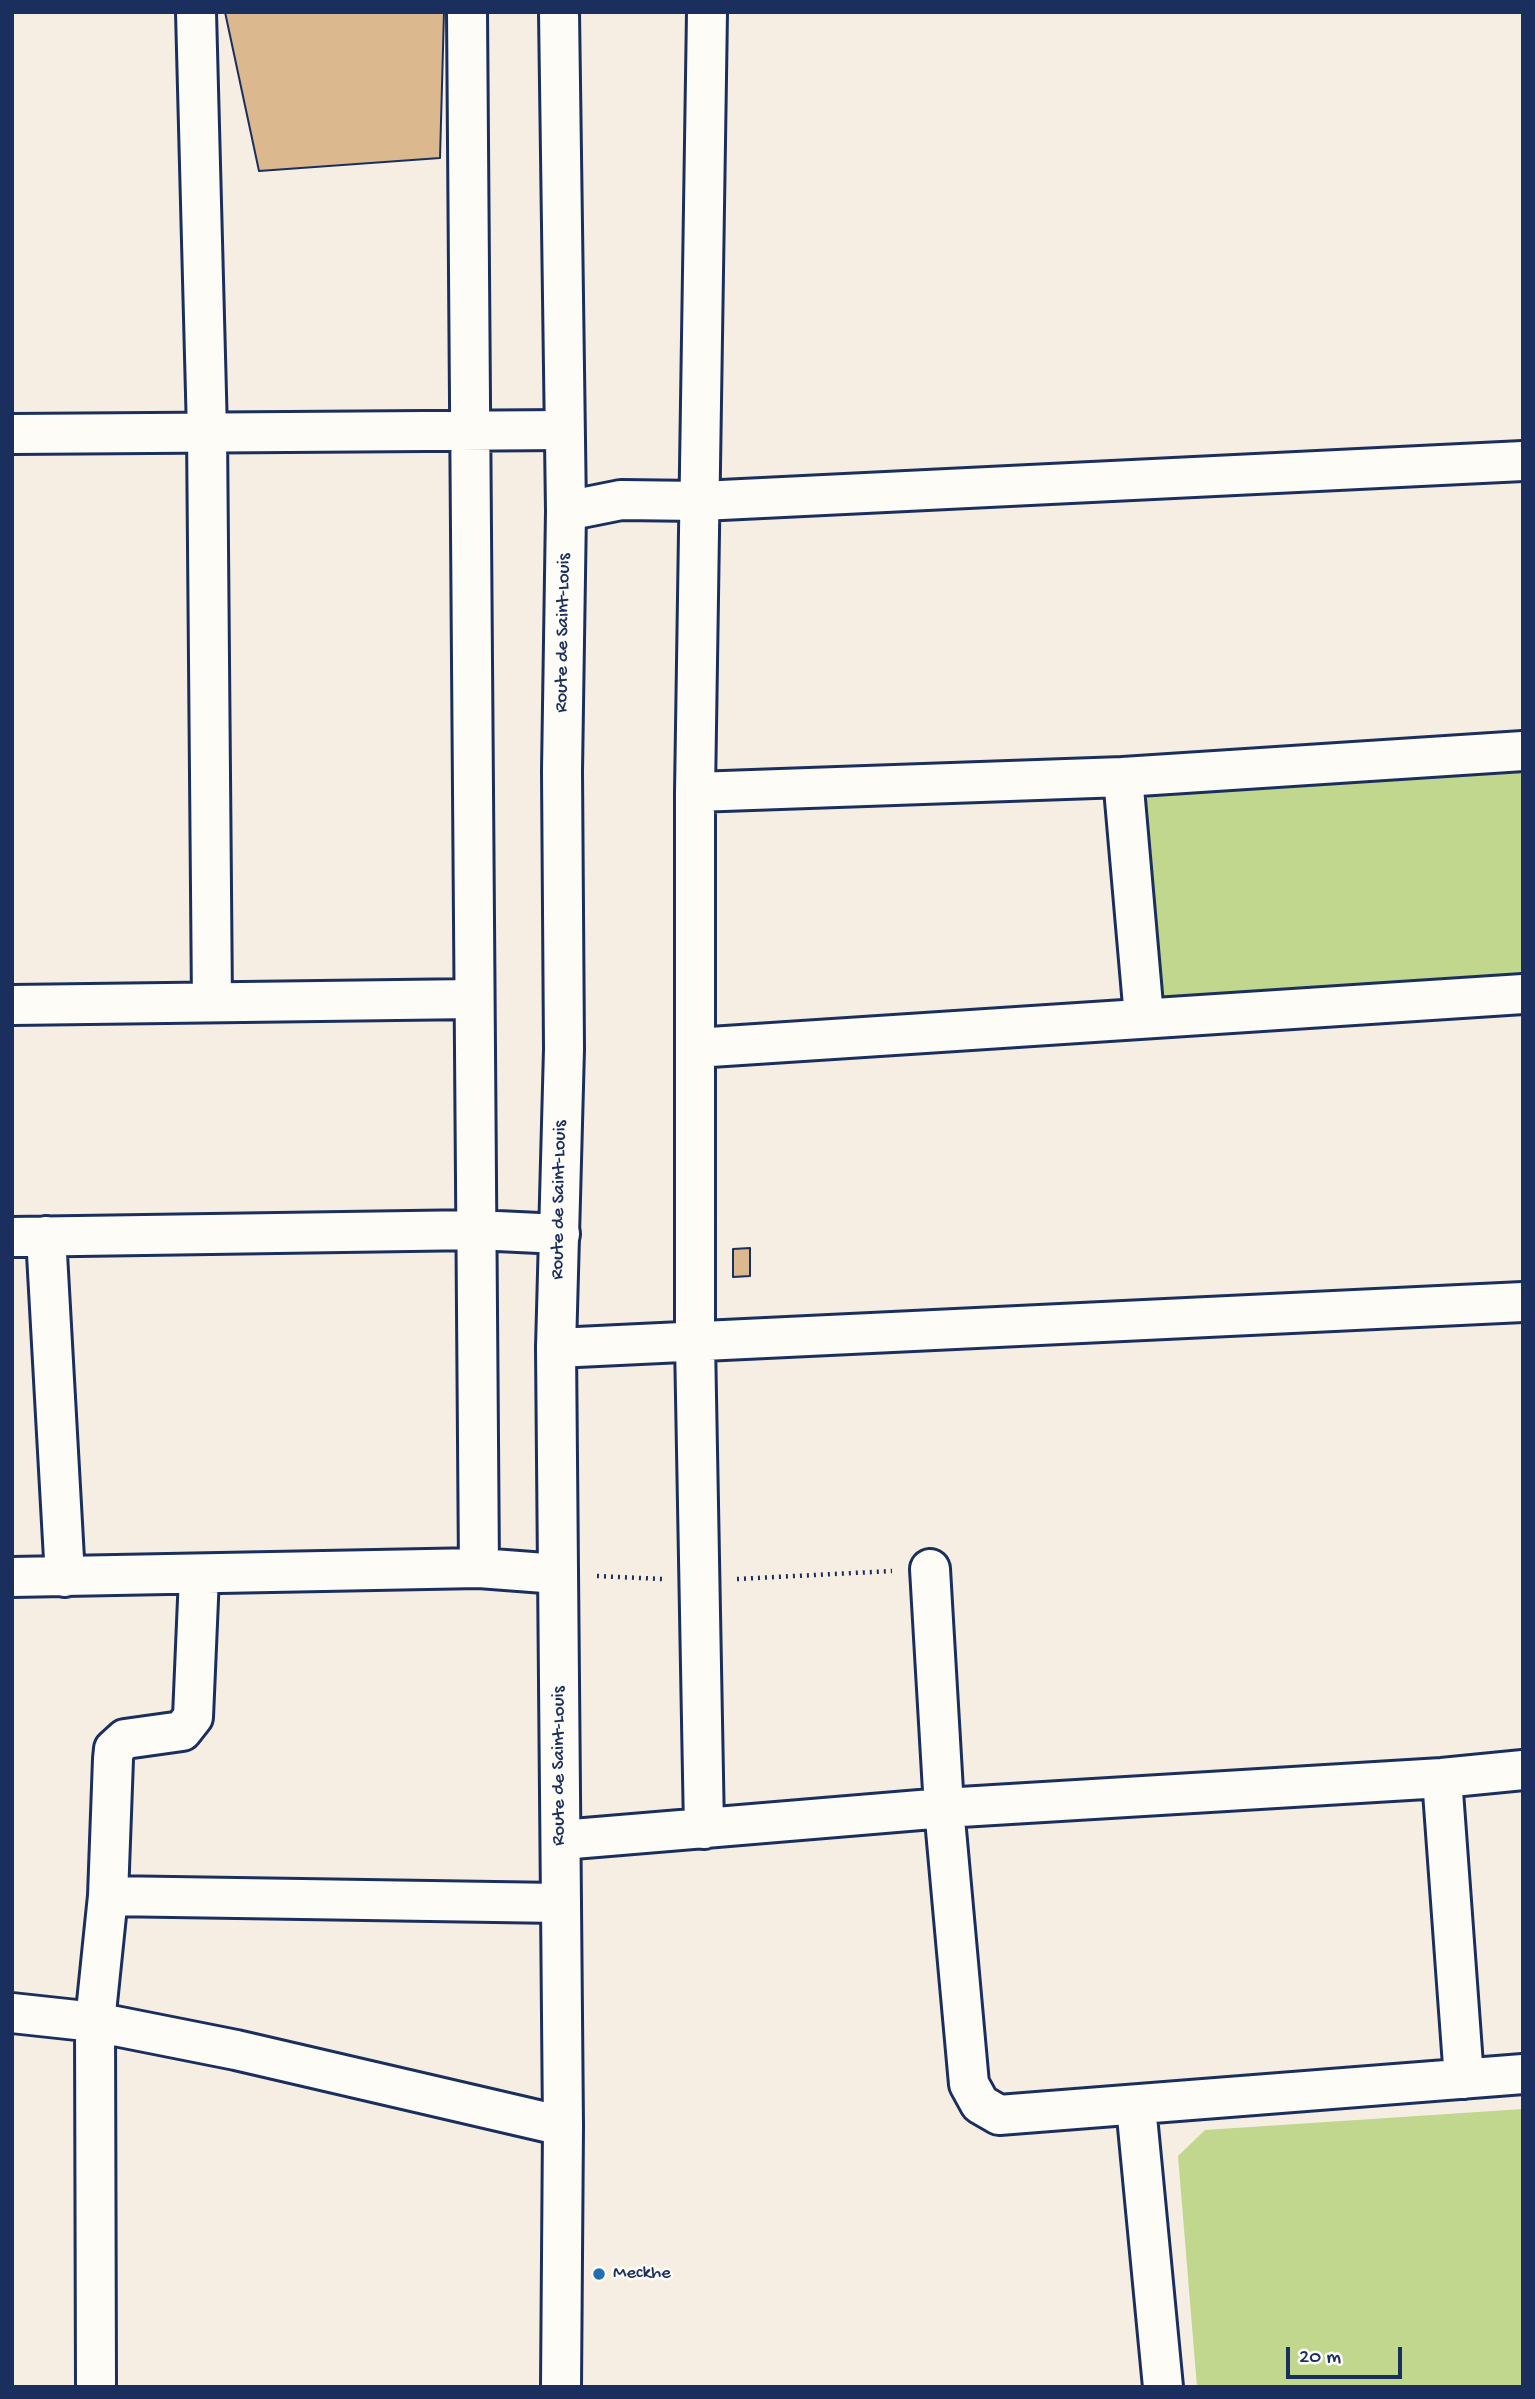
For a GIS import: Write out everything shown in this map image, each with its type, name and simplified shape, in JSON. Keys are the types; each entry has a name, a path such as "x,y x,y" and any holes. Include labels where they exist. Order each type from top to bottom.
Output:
{"main road":[{"path":"196,12 207,432 212,1002"},
{"path":"467,12 479,1568"},
{"name":"Route de Saint-Louis","path":"559,12 566,512 560,1234 556,1348 563,2126 561,2387"},
{"path":"704,1829 695,1342 695,792 707,12"},
{"path":"12,434 564,430"},
{"path":"566,512 621,500 701,502 1523,461"},
{"path":"695,792 1123,777 1523,751"},
{"path":"1123,777 1144,1017"},
{"path":"695,1048 1523,993"},
{"path":"12,1005 474,999"},
{"path":"65,1577 29,1236 476,1230 560,1234"},
{"path":"556,1348 1523,1302"},
{"path":"12,1577 199,1576 479,1568 558,1574"},
{"path":"930,1569 944,1808 969,2084 980,2104 999,2115 1523,2074"},
{"path":"96,2387 95,2022 108,1896 114,1749 125,1739 182,1731 193,1717 199,1576"},
{"path":"561,1840 944,1808 1523,1770"},
{"path":"1442,1777 1464,2078"},
{"path":"108,1896 559,1903"},
{"path":"12,2013 95,2022 236,2049 563,2126"},
{"path":"1136,2106 1163,2387"}],"path":[{"path":"558,1574 700,1580 930,1569"}],"green space":[{"path":"1523,751 1523,994 1144,1017 1123,777"},
{"path":"1523,2109 1523,2387 1197,2387 1178,2156 1205,2130"}],"building":[{"path":"225,12 444,12 440,158 259,171"},
{"path":"750,1248 750,1276 733,1277 733,1249"}],"place":[{"name":"Meckhe","path":"599,2274"}]}
